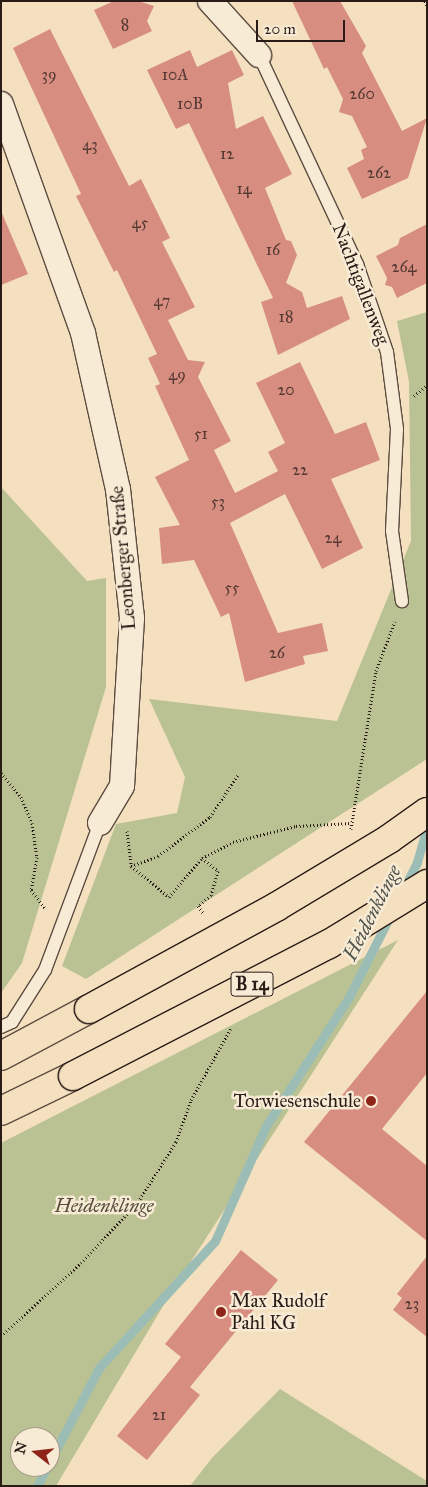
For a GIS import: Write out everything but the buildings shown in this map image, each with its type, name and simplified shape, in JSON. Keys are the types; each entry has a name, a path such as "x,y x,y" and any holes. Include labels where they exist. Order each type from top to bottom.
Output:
{"highway":[{"path":"1,1056 276,907 389,839 427,812"},
{"name":"B 14","path":"1,1111 329,944 427,884"}],"street":[{"name":"Nachtigallenweg","path":"210,1 258,55"},
{"name":"Leonberger Straße","path":"1,104 83,334 118,489 132,618 122,786 100,823"}],"lane":[{"name":"Nachtigallenweg","path":"258,55 357,264 387,352 397,429 392,531 402,601"},
{"name":"Leonberger Straße","path":"1,1027 12,1022 45,970 100,823"}],"path":[{"path":"425,1 427,6"},
{"path":"1,773 21,797 32,823 37,857 31,890 48,912 64,921"},
{"path":"131,866 158,856 210,817 238,775"},
{"path":"122,786 131,866 169,897 202,858 233,842 296,826 352,823"},
{"path":"198,906 211,895 218,870 202,858"}],"green space":[{"path":"427,312 427,759 86,979 62,966 116,824 177,813 185,777 149,699 337,721 411,541 409,382 397,321"},
{"path":"1,487 87,581 106,578 106,687 22,963 1,993"},
{"name":"Heidenklinge","path":"398,940 172,1291 56,1486 1,1486 1,1143"},
{"path":"280,1389 427,1481 427,1486 190,1486 212,1458"}],"waterway":[{"name":"Heidenklinge","path":"404,888 417,862 427,827"},
{"name":"Heidenklinge","path":"60,1442 99,1368 215,1241 266,1126 349,997 390,916"},
{"name":"Heidenklinge","path":"37,1486 42,1477"}],"place":[{"name":"Torwiesenschule","path":"371,1101"},
{"name":"Max Rudolf Pahl KG","path":"221,1312"}]}
